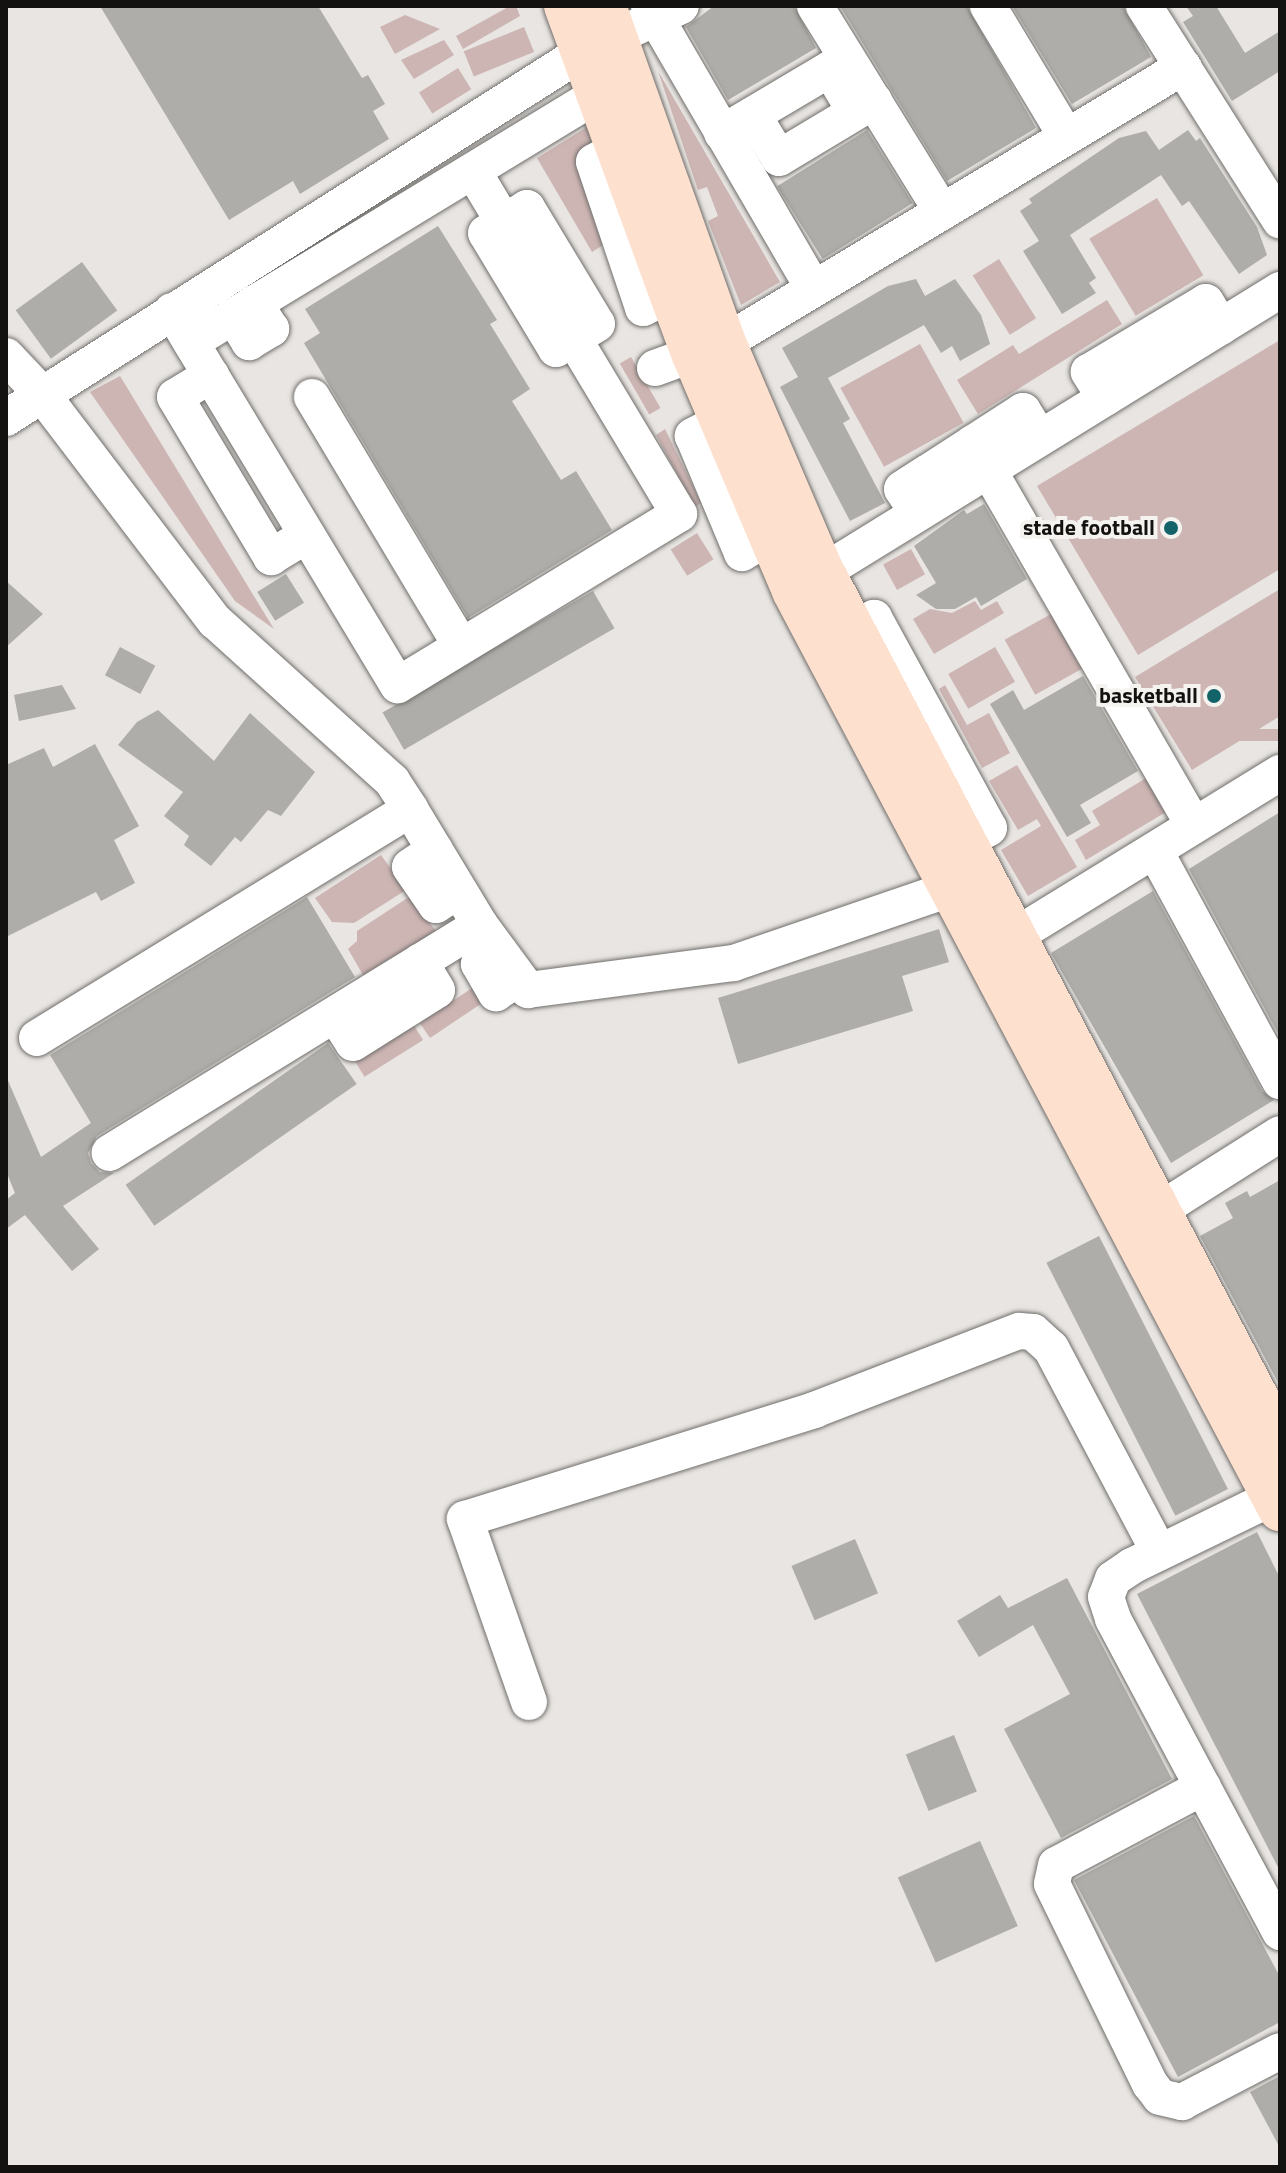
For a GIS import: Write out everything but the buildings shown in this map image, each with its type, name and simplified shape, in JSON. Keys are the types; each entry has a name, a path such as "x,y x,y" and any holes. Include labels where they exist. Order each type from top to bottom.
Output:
{"street":[{"path":"566,6 601,31 691,355 808,580 953,888 1001,944"},
{"path":"815,6 865,107"},
{"path":"988,6 1066,136"},
{"path":"1144,6 1280,220"},
{"path":"6,418 601,31 662,11 722,133 813,288"},
{"path":"601,31 619,149 691,355 771,536 853,631 965,841 1001,944 1148,1218 1280,1442"},
{"path":"691,355 813,288 1183,67"},
{"path":"722,133 830,69 865,107 942,212"},
{"path":"191,342 583,104"},
{"path":"753,115 779,158 865,107"},
{"path":"473,171 504,222"},
{"path":"527,208 597,324 573,338 556,349 486,233 527,208"},
{"path":"808,580 917,512 902,489 980,456 1023,411 1039,437 1105,398 1089,372 1206,302 1221,327 1280,290"},
{"path":"172,311 354,612"},
{"path":"242,426 261,415 380,613 331,610 382,695 679,514 573,338"},
{"path":"6,356 41,393 215,621 392,781 435,850 410,867 436,905 459,890 528,990 734,963 953,888"},
{"path":"211,375 175,397 191,424 271,557 307,535"},
{"path":"312,397 461,646"},
{"path":"980,456 1193,824"},
{"path":"1001,944 1155,851 1193,824 1275,786"},
{"path":"37,1038 410,809"},
{"path":"1155,851 1280,1081"},
{"path":"109,1153 335,1015 353,1043 437,990 420,962 500,951"},
{"path":"1148,1218 1280,1134"},
{"path":"1148,1218 1278,1500 1159,1552 1113,1579 1106,1597 1280,1932"},
{"path":"529,1702 465,1519 814,1410 1019,1331 1033,1332 1051,1348 1159,1552"},
{"path":"1203,1787 1056,1865 1052,1884 1150,2084 1160,2097 1182,2102 1280,2051"}],"shaded area":[{"path":"510,6 516,6 520,16 463,49 456,36"},
{"path":"405,15 440,29 395,54 380,27"},
{"path":"524,27 534,52 474,76 464,51"},
{"path":"444,40 454,55 414,79 401,60"},
{"path":"458,68 471,89 432,114 419,92"},
{"path":"658,71 780,282 741,305 708,221 718,216 707,187 698,190"},
{"path":"587,127 593,145 576,156 603,245 592,252 537,158"},
{"path":"1157,198 1203,275 1136,316 1089,239"},
{"path":"999,259 1036,318 1010,335 973,275"},
{"path":"1107,300 1122,324 978,414 957,380 1013,345 1019,354"},
{"name":"stade football","path":"1280,340 1280,569 1138,655 1037,486"},
{"path":"920,344 964,423 884,467 840,388"},
{"path":"631,357 660,408 649,415 620,364"},
{"path":"120,376 274,629 235,601 90,392"},
{"path":"665,429 701,503 695,507 656,435"},
{"path":"697,533 713,559 687,576 671,549"},
{"path":"911,549 925,574 897,590 883,565"},
{"name":"basketball","path":"1280,589 1280,716 1192,770 1135,677"},
{"path":"975,601 981,610 997,601 1004,613 934,654 913,619 930,609 952,613"},
{"path":"1051,614 1082,669 1035,695 1005,640"},
{"path":"995,647 1015,682 968,709 948,674"},
{"path":"945,685 967,725 989,713 1010,753 982,768 939,689"},
{"path":"1180,729 1280,729 1280,741 1180,741"},
{"path":"1017,765 1077,867 1028,896 1001,850 1041,826 1037,819 1018,830 989,781"},
{"path":"1146,778 1166,812 1086,860 1075,840 1100,825 1092,811"},
{"path":"381,855 406,890 354,923 332,922 315,898"},
{"path":"409,897 436,931 363,975 348,949 357,941 357,931"},
{"path":"478,984 488,999 430,1038 420,1023"},
{"path":"413,1024 423,1040 365,1077 354,1061"}],"place":[{"name":"stade football","path":"1171,528"},
{"name":"basketball","path":"1214,696"}]}
